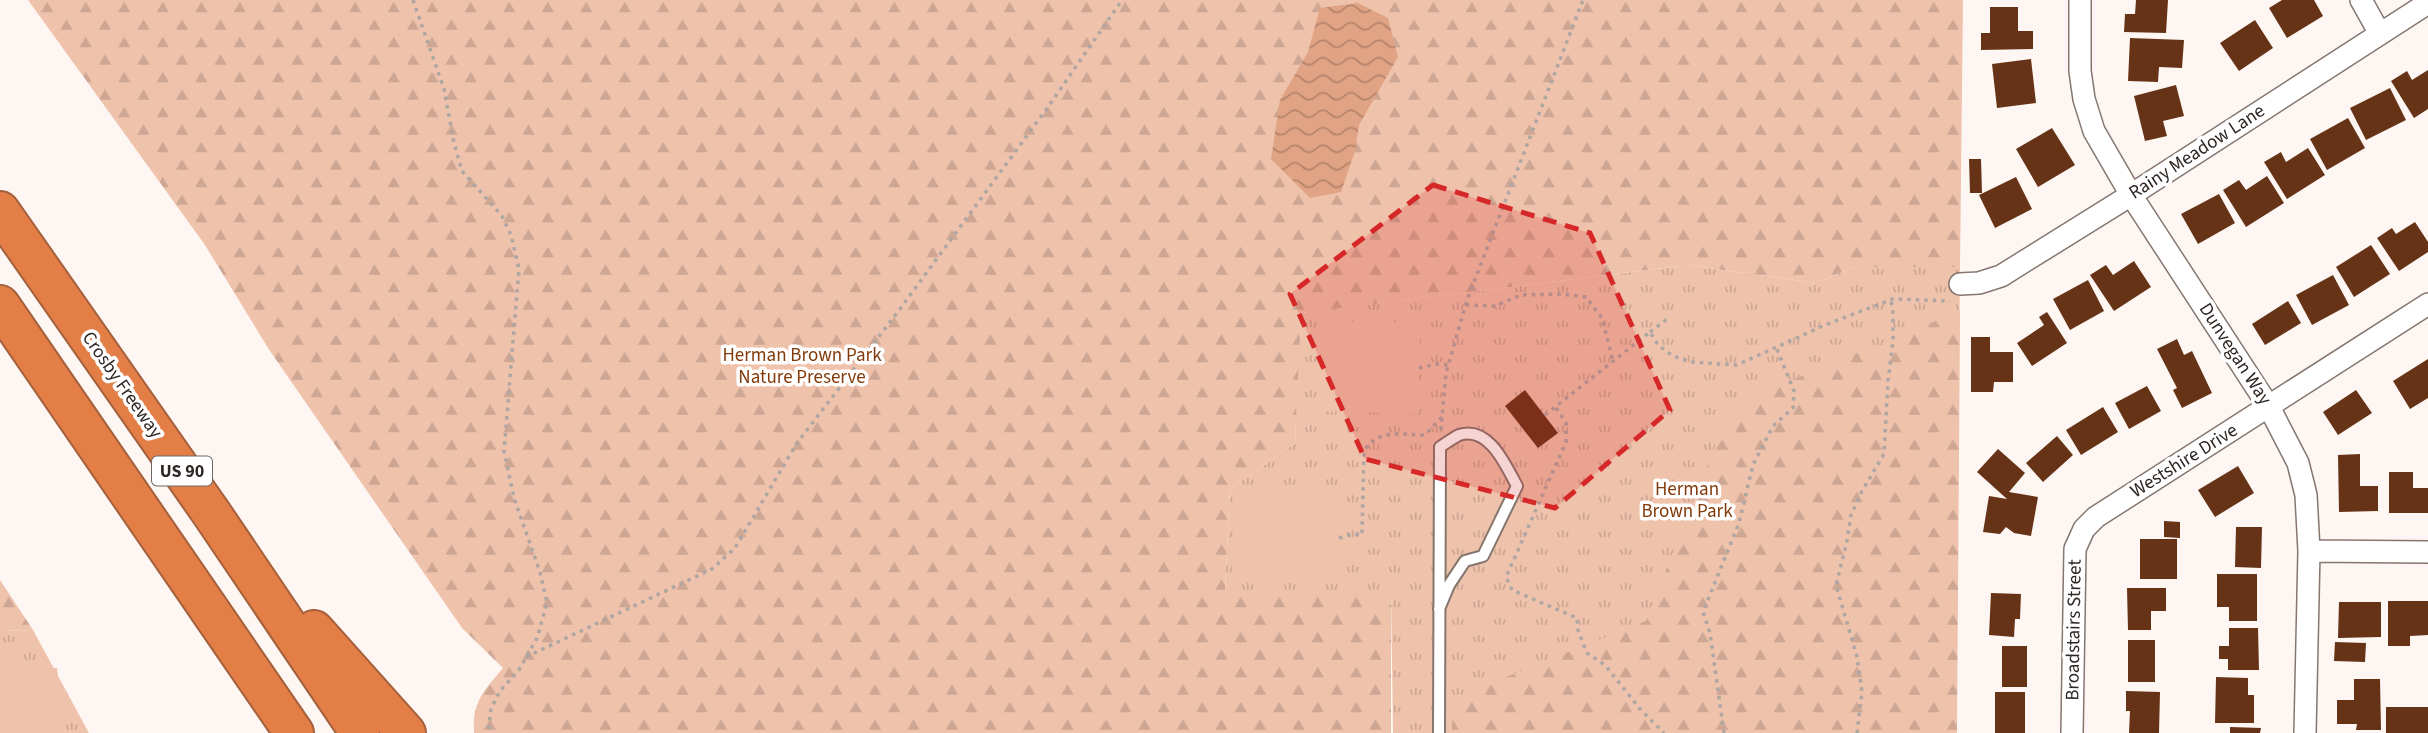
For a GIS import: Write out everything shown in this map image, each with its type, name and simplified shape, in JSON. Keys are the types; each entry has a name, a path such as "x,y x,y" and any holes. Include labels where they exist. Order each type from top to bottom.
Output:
{"highway":[{"name":"Crosby Freeway","path":"0,211 212,514 360,733"},
{"name":"US 90","path":"0,305 294,733"},
{"path":"212,514 406,733"},
{"path":"188,578 268,733"}],"street":[{"name":"Dunvegan Way","path":"2080,0 2080,71 2084,99 2094,131 2131,195 2269,407 2298,463 2306,495 2309,551 2305,733"},
{"path":"2361,0 2380,34"},
{"name":"Rainy Meadow Lane","path":"1960,284 1979,283 2001,276 2428,3"},
{"name":"Westshire Drive","path":"2084,528 2096,517 2428,304"},
{"name":"Broadstairs Street","path":"2072,733 2075,549 2084,528"},
{"path":"2309,551 2428,552"}],"lane":[{"path":"1439,609 1449,585 1465,561 1483,556 1517,486 1498,450 1476,435 1460,435 1440,447 1439,609 1439,733"}],"path":[{"path":"413,0 444,89 462,171 502,216 511,235 519,269 505,451 514,498 540,572 547,603 537,638 519,670 500,691 491,709 488,733"},
{"path":"526,657 712,569 735,548 797,443 900,309 1048,107 1122,0"},
{"path":"1440,447 1448,365 1466,305 1583,0"},
{"path":"1650,332 1658,345 1673,356 1691,362 1737,365 1891,300 1961,301 1960,284"},
{"path":"1466,305 1495,306 1521,295 1562,294 1586,297 1602,318 1613,361"},
{"path":"1857,733 1862,692 1857,657 1836,584 1851,514 1884,454 1893,341 1891,300"},
{"path":"1545,415 1667,319"},
{"path":"1724,733 1710,633 1703,612 1740,523 1753,466 1773,426 1793,408 1794,391 1776,347"},
{"path":"1419,368 1437,364 1448,365"},
{"path":"1556,408 1566,424 1566,442 1506,577 1512,590 1577,618 1578,630 1587,653 1605,665 1640,709 1664,733"},
{"path":"1339,538 1353,534 1362,535 1364,451 1371,440 1382,435 1425,435 1442,416"}],"highlighted area":[{"path":"1433,185 1590,233 1670,410 1555,508 1365,459 1290,294"}],"green space":[{"name":"Herman Brown Park Nature Preserve","path":"28,0 1963,0 1960,267 1853,267 1816,283 1688,265 1301,313 1295,443 1230,489 1225,590 1391,590 1391,733 474,733 477,704 503,668 462,628 270,351 205,245"},
{"name":"Herman Brown Park","path":"1688,265 1816,283 1853,267 1960,267 1956,733 1393,733 1391,590 1225,590 1230,489 1295,443 1300,313"},
{"path":"1960,311 1957,733 1452,733 1453,698 1646,621 1731,405"},
{"path":"1322,321 1420,322 1418,414 1320,411"},
{"path":"1242,491 1340,492 1338,584 1240,581"},
{"path":"0,580 33,630 0,631"},
{"path":"33,630 89,733 0,733 0,631"},
{"path":"0,668 57,668 66,733 0,733"}],"water":[{"path":"1358,3 1388,18 1398,57 1359,125 1355,151 1341,192 1310,198 1271,159 1280,100 1308,52 1320,8"}],"building":[{"path":"2136,0 2168,0 2166,33 2124,32 2125,14 2135,14"},
{"path":"2282,0 2314,0 2323,16 2287,38 2269,8"},
{"path":"1990,7 2018,7 2018,31 2033,31 2033,49 1981,50 1981,33 1990,33"},
{"path":"2255,20 2273,48 2239,71 2220,43"},
{"path":"2130,38 2184,40 2182,68 2159,67 2158,82 2128,81"},
{"path":"2031,59 2036,103 1997,108 1992,64"},
{"path":"2428,70 2428,109 2414,118 2391,81 2407,71 2412,80"},
{"path":"2176,85 2184,116 2163,121 2167,136 2145,141 2134,96"},
{"path":"2390,88 2406,120 2366,140 2350,108"},
{"path":"2348,118 2365,148 2327,170 2310,139"},
{"path":"2052,128 2075,165 2038,187 2016,149"},
{"path":"2308,148 2325,175 2287,199 2264,162 2281,152 2286,162"},
{"path":"1969,159 1981,159 1982,193 1970,193"},
{"path":"2267,176 2284,203 2246,227 2223,190 2239,180 2246,190"},
{"path":"2016,177 2032,209 1995,228 1979,195"},
{"path":"2219,194 2235,223 2198,244 2181,214"},
{"path":"2415,222 2428,242 2428,252 2399,271 2377,238 2392,228 2396,234"},
{"path":"2371,245 2390,274 2354,297 2336,267"},
{"path":"2134,261 2151,287 2114,311 2090,275 2106,265 2113,275"},
{"path":"2333,275 2349,305 2312,325 2296,295"},
{"path":"2088,280 2104,311 2070,330 2053,299"},
{"path":"2288,301 2301,323 2265,345 2252,324"},
{"path":"2047,312 2067,343 2032,366 2017,343 2044,325 2039,317"},
{"path":"1971,337 1990,337 1990,352 2013,352 2013,382 1994,382 1993,392 1971,392"},
{"path":"2177,339 2184,355 2192,351 2212,393 2182,408 2173,390 2177,388 2157,349"},
{"path":"2428,359 2428,398 2410,409 2393,381"},
{"path":"2147,386 2161,411 2129,429 2115,403"},
{"path":"1525,390 1558,433 1538,448 1505,406"},
{"path":"2356,390 2372,413 2338,435 2323,412"},
{"path":"2103,407 2118,432 2081,455 2066,430"},
{"path":"2057,436 2073,455 2043,482 2026,463"},
{"path":"1998,449 2025,473 2009,492 2038,497 2031,536 2014,533 2006,527 2000,534 1983,532 1989,496 2007,499 1977,472"},
{"path":"2360,454 2360,486 2378,486 2378,511 2339,512 2338,455"},
{"path":"2238,466 2254,493 2215,517 2198,490"},
{"path":"2389,472 2413,472 2413,488 2428,488 2428,513 2389,513"},
{"path":"2164,521 2180,522 2180,538 2164,537"},
{"path":"2236,527 2262,527 2261,568 2235,567"},
{"path":"2140,539 2177,539 2177,579 2140,579"},
{"path":"2217,574 2257,574 2257,621 2229,621 2229,607 2217,607"},
{"path":"2127,588 2166,588 2166,611 2151,611 2151,630 2128,630"},
{"path":"1991,593 2021,594 2020,619 2015,619 2014,637 1989,635"},
{"path":"2388,601 2428,601 2428,635 2410,636 2410,646 2388,646"},
{"path":"2339,602 2381,602 2381,637 2338,638"},
{"path":"2229,628 2258,628 2259,670 2228,670 2228,659 2219,659 2219,646 2229,646"},
{"path":"2128,640 2155,640 2155,682 2128,682"},
{"path":"2335,642 2366,643 2365,662 2334,661"},
{"path":"2002,646 2027,646 2027,687 2002,687"},
{"path":"2216,677 2248,678 2248,695 2254,695 2254,723 2215,723"},
{"path":"2354,679 2380,679 2381,730 2356,730 2357,724 2337,724 2337,700 2354,700"},
{"path":"2126,691 2160,692 2159,733 2129,733 2130,711 2126,711"},
{"path":"1995,692 2025,692 2025,733 1995,733"},
{"path":"2386,707 2428,707 2428,733 2386,733"},
{"path":"2230,727 2261,728 2260,733 2230,733"}]}
